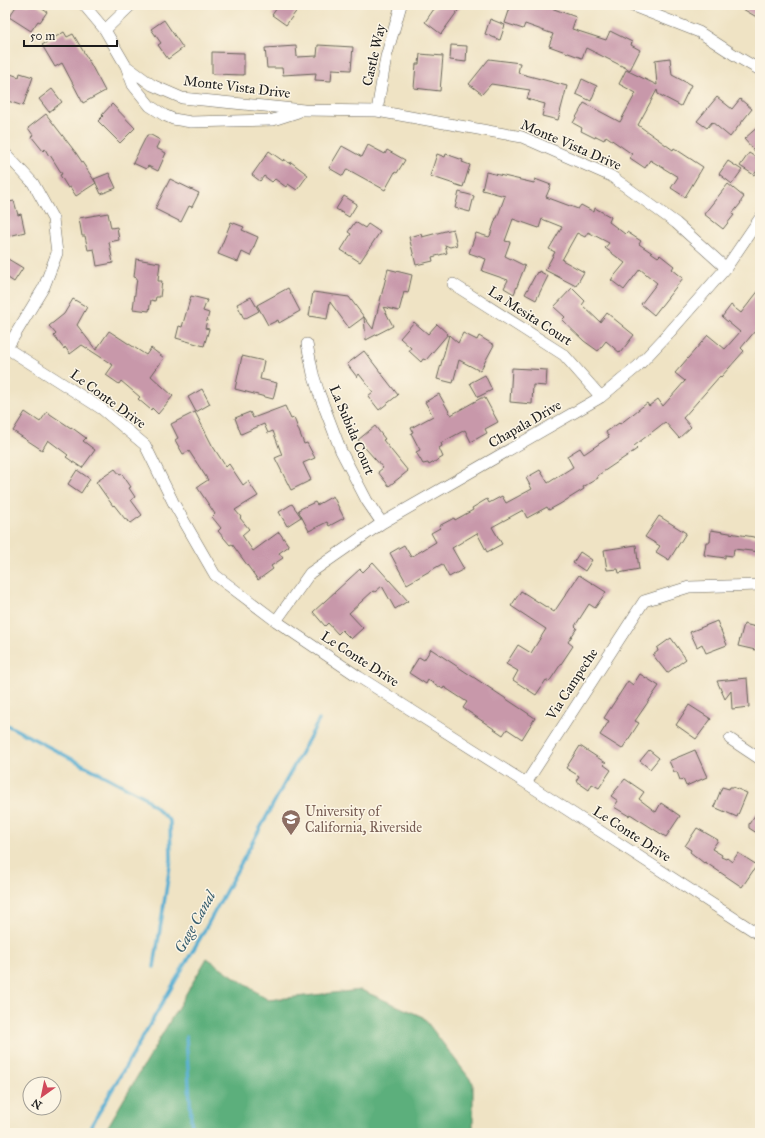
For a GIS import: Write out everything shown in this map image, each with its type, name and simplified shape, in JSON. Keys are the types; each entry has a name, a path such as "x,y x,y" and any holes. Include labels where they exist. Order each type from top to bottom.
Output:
{"street":[{"name":"Monte Vista Drive","path":"84,5 105,30 126,66 133,85 150,106 164,115 173,119 191,122 272,120 304,110"},
{"path":"105,30 131,5"},
{"name":"Castle Way","path":"377,111 386,57 401,5"},
{"path":"630,5 700,32 760,70"},
{"name":"Monte Vista Drive","path":"126,66 152,85 182,98 304,110 377,111 522,137 611,176 676,223 726,268"},
{"path":"5,153 33,183 53,219 57,253 44,287 6,348"},
{"name":"Chapala Drive","path":"276,621 310,573 382,523 601,397 638,366 670,333 726,268 760,218"},
{"name":"La Mesita Court","path":"453,284 564,355 601,397"},
{"name":"La Subida Court","path":"307,344 313,374 319,393 341,451 367,501 382,523"},
{"name":"Le Conte Drive","path":"6,348 102,409 145,445 173,502 215,575 276,621 359,677 526,783 760,935"},
{"name":"Via Campeche","path":"526,783 644,601 690,587 760,585"},
{"path":"730,739 760,759"}],"green space":[{"path":"207,958 268,1000 361,990 423,1017 473,1083 473,1133 104,1133"}],"building":[{"path":"17,5 36,5 47,12 31,31 9,17"},
{"path":"279,5 301,5 286,25 272,15"},
{"path":"438,5 462,5 441,34 425,22"},
{"path":"511,5 543,5 576,17 572,29 606,40 610,31 632,42 631,45 640,50 630,70 586,48 582,58 549,46 553,34 525,24 523,29 505,23"},
{"path":"736,5 760,5 760,19"},
{"path":"490,19 505,25 500,40 485,34"},
{"path":"164,20 183,48 168,59 158,45 161,43 151,29"},
{"path":"64,32 67,37 73,34 105,91 83,103 62,63 55,67 42,45"},
{"path":"318,45 353,47 351,70 332,69 331,81 315,80 316,73 283,75 282,68 267,68 265,48 296,46 297,57 317,56"},
{"path":"451,45 467,46 466,62 450,60"},
{"path":"212,52 244,53 244,75 212,74"},
{"path":"420,54 443,56 440,91 414,88 416,64 419,64"},
{"path":"670,58 672,75 691,85 681,106 658,94 657,90 638,125 673,150 674,148 703,167 685,197 671,188 678,177 650,160 645,168 630,158 632,154 606,136 604,140 596,136 595,138 581,131 582,128 573,123 584,103 620,122 636,93 619,84 626,70 657,85 655,60"},
{"path":"489,59 520,63 518,73 567,86 558,120 542,116 545,104 527,99 530,90 491,84 482,94 469,84"},
{"path":"5,72 19,77 20,73 33,77 23,106 5,100"},
{"path":"582,79 597,86 591,101 576,94"},
{"path":"52,89 62,102 49,112 39,99"},
{"path":"717,97 732,109 740,99 752,109 730,137 712,122 707,128 697,121"},
{"path":"112,104 135,128 120,143 98,121"},
{"path":"46,114 76,153 96,183 76,196 70,187 68,188 60,175 62,174 50,155 49,156 45,149 43,151 31,136 33,135 28,128"},
{"path":"760,125 760,157 744,139"},
{"path":"147,135 151,135 160,140 156,148 166,153 158,171 148,166 146,169 133,163"},
{"path":"368,145 385,154 387,150 405,160 397,173 395,172 385,190 347,169 343,176 329,168 342,146 362,157"},
{"path":"269,151 283,161 284,159 290,164 291,162 308,175 297,190 288,184 286,187 275,179 272,182 264,176 260,181 252,175"},
{"path":"749,153 760,160 760,166 754,175 740,166"},
{"path":"437,154 445,157 446,154 463,160 462,162 470,165 463,187 430,176"},
{"path":"728,161 742,170 732,184 719,174"},
{"path":"486,172 534,183 535,179 551,185 546,197 578,209 581,205 594,212 595,208 611,217 609,222 625,234 627,232 641,241 639,244 658,257 660,255 674,266 672,269 683,278 654,315 641,304 657,283 640,269 624,290 611,280 625,263 605,248 609,243 588,232 585,237 577,233 562,260 584,272 576,286 545,270 555,252 549,249 562,227 542,219 539,228 513,219 505,241 510,242 505,256 525,266 514,294 504,288 508,280 482,271 486,259 469,253 476,233 490,236 505,196 482,190"},
{"path":"109,173 116,188 101,194 94,179"},
{"path":"170,179 199,193 192,207 189,206 181,222 155,209"},
{"path":"728,184 744,197 732,214 734,215 723,229 704,214"},
{"path":"459,192 474,196 470,212 455,208"},
{"path":"344,196 357,204 349,217 336,209"},
{"path":"14,201 18,215 21,214 25,232 5,237 5,203"},
{"path":"108,213 111,228 117,227 119,240 109,242 113,263 97,266 94,249 88,250 85,236 82,236 79,218"},
{"path":"231,222 244,227 242,230 258,237 250,256 242,252 238,262 218,254"},
{"path":"355,222 365,228 368,224 380,232 360,262 341,250 351,234 348,232"},
{"path":"453,229 457,245 450,247 445,245 447,253 432,257 433,261 416,265 409,237 421,234 422,237"},
{"path":"8,259 23,268 14,282 5,276 5,265"},
{"path":"136,259 160,263 158,281 162,281 160,297 156,297 155,301 151,300 149,311 133,309 137,278 134,277"},
{"path":"388,269 412,275 408,293 404,292 399,311 383,307 393,326 366,340 364,317 373,329"},
{"path":"539,271 548,276 536,300 525,294"},
{"path":"288,288 300,311 279,323 278,320 268,325 257,305"},
{"path":"572,288 585,301 582,305 600,322 607,313 634,335 620,353 606,341 598,351 584,341 562,320 565,317 554,307"},
{"path":"760,289 760,325 741,348 744,351 683,418 691,427 679,438 665,422 634,446 637,449 597,476 598,478 583,487 584,489 560,504 549,510 547,507 527,518 523,510 492,527 502,544 487,552 477,533 452,548 464,569 449,577 442,564 407,584 390,553 404,545 411,557 436,542 431,533 440,528 439,526 454,518 455,520 473,510 472,508 487,499 489,503 502,496 506,503 532,489 526,478 540,470 548,483 573,467 567,456 580,448 584,454 609,437 606,432 619,423 620,424 647,403 649,406 658,399 663,406 685,381 675,373 708,335 725,349 740,332 722,317 731,305 741,313"},
{"path":"313,292 349,297 364,317 349,328 330,302 327,319 309,316"},
{"path":"191,296 207,300 203,311 209,313 205,328 209,329 204,346 176,338 179,326 182,327"},
{"path":"251,297 259,311 244,319 237,304"},
{"path":"73,299 87,307 77,325 96,350 109,331 146,355 151,348 164,358 151,376 173,396 158,414 138,399 140,397 121,381 119,384 106,375 113,365 82,345 70,354 54,336 56,334 49,326 64,314"},
{"path":"414,322 428,334 437,324 448,334 426,360 423,359 421,362 409,351 411,348 400,338"},
{"path":"463,333 477,340 479,336 494,345 480,371 459,360 453,383 437,379 449,335 458,343"},
{"path":"364,351 398,395 379,410 368,396 373,392 359,374 357,377 347,364"},
{"path":"242,356 264,361 260,379 277,383 273,399 235,389"},
{"path":"512,368 547,370 546,386 533,385 532,404 510,402"},
{"path":"485,375 492,390 478,397 470,383"},
{"path":"202,389 210,404 196,412 188,397"},
{"path":"439,394 451,415 481,398 485,398 498,422 485,429 487,433 471,442 465,430 441,443 442,446 439,448 443,457 429,465 428,463 423,464 416,452 420,450 411,433 413,432 411,428 433,416 425,402"},
{"path":"285,406 291,419 294,418 304,444 307,443 315,458 303,463 311,480 291,490 275,458 282,455 273,431 268,433 264,424 241,434 235,418 250,412 253,418"},
{"path":"25,412 40,422 47,412 86,438 83,441 95,450 82,468 66,457 68,455 48,440 42,450 13,431"},
{"path":"195,412 212,445 226,467 229,464 243,485 248,481 258,496 235,510 249,529 242,535 253,551 279,532 289,546 279,553 283,558 271,566 273,569 258,580 232,544 230,545 218,531 221,528 212,517 215,514 197,487 208,480 189,451 183,454 175,440 178,438 171,424"},
{"path":"375,426 385,439 383,440 408,471 389,486 378,472 383,468 358,440"},
{"path":"115,469 120,475 122,474 131,487 129,488 135,497 131,500 142,515 131,523 125,519 114,505 113,506 96,482"},
{"path":"77,470 90,479 81,493 68,484"},
{"path":"333,496 344,518 329,526 327,522 309,531 298,510 315,502 317,505"},
{"path":"292,504 301,517 287,526 279,512"},
{"path":"659,516 686,533 669,560 656,552 660,546 645,537"},
{"path":"711,530 760,538 760,552 734,549 733,556 725,555 725,558 704,555 706,542 710,542"},
{"path":"636,545 639,569 619,573 618,569 607,570 604,550"},
{"path":"580,552 592,560 585,571 573,563"},
{"path":"373,562 408,601 395,609 382,586 375,592 373,591 349,613 363,628 351,639 342,630 338,634 328,623 325,626 313,612 360,569 363,572"},
{"path":"579,575 606,592 595,608 589,604 575,626 577,628 568,642 573,646 549,682 546,680 536,695 513,680 518,671 506,664 518,645 531,653 546,629 511,606 521,591 554,612"},
{"path":"717,621 727,645 706,653 702,644 697,647 690,632"},
{"path":"744,624 760,628 760,651 738,646"},
{"path":"671,638 686,659 667,673 653,655 658,651 657,648"},
{"path":"431,649 535,718 522,739 507,729 503,735 463,708 467,702 444,687 443,689 428,680 426,684 409,673 419,657 424,660"},
{"path":"640,674 659,686 635,721 639,723 622,749 600,735 609,721 604,718 628,681 633,685"},
{"path":"747,678 749,707 732,709 731,691 725,699 717,681"},
{"path":"689,705 711,719 696,739 676,725"},
{"path":"580,746 606,763 604,765 611,770 599,788 592,784 589,790 576,781 579,776 566,768"},
{"path":"649,750 659,758 650,769 640,761"},
{"path":"695,750 707,777 686,786 683,779 680,780 677,772 674,772 669,761"},
{"path":"625,779 644,792 639,799 656,812 661,803 680,816 666,837 630,814 629,816 614,807 618,801 611,796"},
{"path":"722,787 729,789 730,787 733,787 747,793 737,817 714,807"},
{"path":"760,808 760,835 749,828 749,824"},
{"path":"697,828 718,840 712,849 722,855 721,857 727,858 732,862 738,853 757,865 742,887 705,862 704,863 685,846"}],"waterway":[{"name":"Gage Canal","path":"87,1133 203,933 319,720"},
{"path":"5,724 143,796 170,821 171,859 154,967"},
{"path":"186,1036 192,1133"}],"place":[{"name":"University of California, Riverside","path":"291,836"}]}
